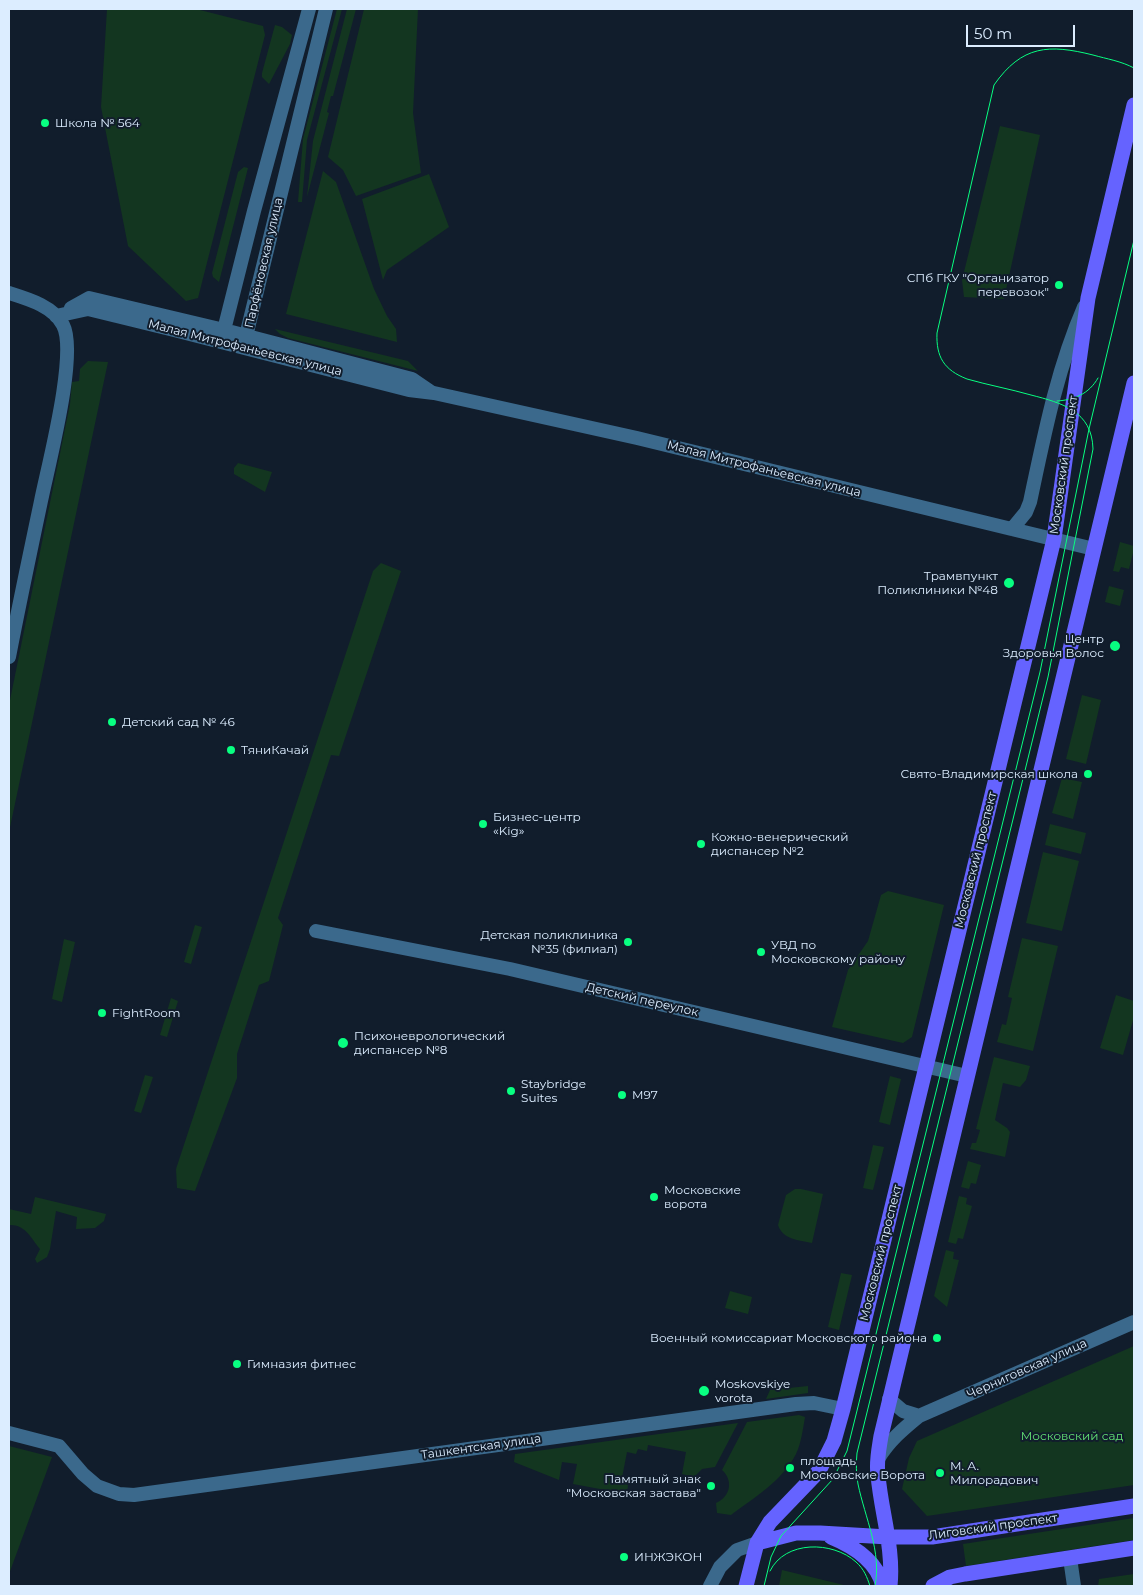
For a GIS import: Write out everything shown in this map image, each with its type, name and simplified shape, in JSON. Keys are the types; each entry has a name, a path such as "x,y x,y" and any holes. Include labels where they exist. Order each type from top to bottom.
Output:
{"main road":[{"name":"Московский проспект","path":"746,1586 757,1543 770,1522 819,1471 834,1441 843,1409 1054,539 1088,298 1134,105"},
{"path":"890,1586 891,1562 877,1473 877,1459 889,1399 1134,383"},
{"name":"Лиговский проспект","path":"820,1533 888,1537 932,1537 1134,1506"},
{"path":"757,1543 796,1533 820,1533 844,1542 867,1559 875,1568 883,1586"},
{"path":"932,1586 950,1577 1134,1548"}],"street":[{"name":"Парфёновская улица","path":"309,9 224,330 235,346 246,336 326,9"},
{"path":"9,293 31,300 56,316 63,325 67,338 67,366 61,402 9,657"},
{"name":"Малая Митрофаньевская улица","path":"56,316 89,298 224,330 412,379 434,393"},
{"path":"1012,529 1026,512 1030,502 1053,401 1075,328 1088,298"},
{"name":"Малая Митрофаньевская улица","path":"56,316 88,309 409,390 434,393 644,439 1094,549"},
{"name":"Детский переулок","path":"316,931 510,969 967,1076"},
{"name":"Черниговская улица","path":"877,1459 890,1441 919,1416 1134,1322"},
{"path":"889,1399 903,1411 919,1416"},
{"name":"Ташкентская улица","path":"9,1433 59,1446 90,1481 105,1490 119,1494 134,1495 796,1404 814,1403 843,1409"},
{"path":"710,1586 720,1567 736,1550 757,1543"},
{"path":"1070,1558 1074,1586"}],"green space":[{"path":"107,9 196,9 263,26 265,35 198,298 186,301 128,246 101,107"},
{"path":"337,9 342,9 307,140 302,202 298,202 303,139"},
{"path":"347,9 356,9 333,96 331,96 327,112 329,113 307,197 313,141"},
{"path":"364,9 418,9 413,113 421,173 356,196 343,170 328,157"},
{"path":"275,25 282,27 292,35 290,44 269,84 262,77 262,73"},
{"path":"1000,126 1040,135 1004,299 964,297 962,280"},
{"path":"244,167 248,168 219,282 213,277 212,273 238,172"},
{"path":"323,171 336,182 374,289 387,316 396,329 397,342 286,314"},
{"path":"429,174 449,227 387,270 383,280 362,199"},
{"path":"275,329 408,361 418,371 288,338"},
{"path":"88,361 108,362 9,832 9,705 70,404 72,382 79,381 80,369"},
{"path":"238,463 272,472 265,492 234,474 234,468"},
{"path":"1120,542 1134,546 1134,549 1129,569 1121,567 1119,572 1113,571"},
{"path":"381,563 401,571 339,756 331,755 278,918 283,925 269,981 259,985 237,1054 237,1078 195,1191 177,1188 176,1169 373,571"},
{"path":"1109,586 1124,590 1120,606 1105,602"},
{"path":"1082,695 1101,700 1086,764 1066,759"},
{"path":"1062,778 1082,782 1073,819 1052,813"},
{"path":"1050,824 1086,833 1081,854 1045,845"},
{"path":"1043,852 1079,861 1062,931 1026,923"},
{"path":"888,891 944,905 912,1037 903,1043 832,1027 848,970 868,941 881,895"},
{"path":"195,925 202,927 191,964 184,962"},
{"path":"1022,938 1058,946 1033,1051 997,1042 1002,1024 1006,1025 1012,998 1008,997"},
{"path":"64,939 75,942 62,1002 52,999"},
{"path":"1116,995 1134,1001 1134,1017 1123,1055 1100,1048"},
{"path":"171,998 178,1001 167,1037 160,1035"},
{"path":"994,1057 1030,1066 1026,1080 1020,1087 1003,1083 995,1120 1010,1132 1005,1157 970,1149 972,1143 976,1143 980,1130 976,1129"},
{"path":"145,1075 153,1077 141,1113 134,1111"},
{"path":"890,1076 901,1079 890,1125 879,1122"},
{"path":"873,1145 884,1147 873,1190 863,1188"},
{"path":"968,1161 981,1165 976,1184 971,1183 969,1189 961,1187"},
{"path":"795,1189 823,1194 812,1243 797,1240 784,1234 778,1225 786,1195"},
{"path":"959,1196 967,1198 966,1204 972,1206 963,1239 958,1238 956,1244 948,1242"},
{"path":"35,1197 106,1214 104,1221 95,1228 76,1229 77,1217 56,1211 50,1249 47,1257 37,1263 35,1259 40,1249 23,1229 15,1225 9,1225 9,1209 31,1214"},
{"path":"946,1250 954,1252 953,1259 959,1260 947,1307 934,1296"},
{"path":"841,1273 852,1275 839,1330 828,1327"},
{"path":"730,1291 752,1297 748,1314 725,1308"},
{"name":"Московский сад","path":"1134,1346 1134,1485 927,1516 902,1489 909,1458 917,1441"},
{"path":"808,1386 808,1393 766,1399 770,1390"},
{"path":"799,1415 805,1417 801,1441 796,1454 783,1473 767,1488 731,1515 717,1513 716,1503 725,1497 729,1488 728,1479 722,1470 747,1422"},
{"path":"738,1423 715,1467 702,1469 694,1477 682,1474 686,1452 648,1445 647,1451 638,1449 636,1454 627,1452 621,1483 628,1485 627,1494 573,1484 577,1464 562,1462 559,1480 514,1462 515,1454"},
{"path":"9,1446 52,1457 9,1574"},
{"path":"1134,1518 1134,1540 966,1566 963,1544"},
{"path":"782,1570 848,1586 779,1586"},
{"path":"1134,1574 1134,1586 1098,1586 1099,1579"}],"tram line":[{"path":"875,1586 877,1573 875,1548 858,1484 857,1453 1048,677 1093,449 1091,436 1081,417 1064,406 1054,401 967,379 952,371 940,356 937,333 994,85 1015,62 1026,55 1050,49 1077,51 1134,68"},
{"path":"764,1586 771,1557 781,1536 833,1479 847,1451 1040,672 1089,429 1134,240"},
{"path":"1057,401 1069,399 1086,392 1098,378"},
{"path":"770,1571 777,1561 798,1549 823,1547 835,1550 856,1562 863,1570 870,1586"}],"place":[{"name":"Школа № 564","path":"45,123"},
{"name":"СПб ГКУ \"Организатор перевозок\"","path":"1059,285"},
{"name":"Трамвпункт Поликлиники №48","path":"1009,583"},
{"name":"Центр Здоровья Волос","path":"1115,646"},
{"name":"Детский сад № 46","path":"112,722"},
{"name":"ТяниКачай","path":"231,750"},
{"name":"Свято-Владимирская школа","path":"1088,774"},
{"name":"Бизнес-центр «Kig»","path":"483,824"},
{"name":"Кожно-венерический диспансер №2","path":"701,844"},
{"name":"Детская поликлиника №35 (филиал)","path":"628,942"},
{"name":"УВД по Московскому району","path":"761,952"},
{"name":"FightRoom","path":"102,1013"},
{"name":"Психоневрологический диспансер №8","path":"343,1043"},
{"name":"Staybridge Suites","path":"511,1091"},
{"name":"M97","path":"622,1095"},
{"name":"Московские ворота","path":"654,1197"},
{"name":"Военный комиссариат Московского района","path":"937,1338"},
{"name":"Гимназия фитнес","path":"237,1364"},
{"name":"Moskovskiye vorota","path":"704,1391"},
{"name":"площадь Московские Ворота","path":"790,1468"},
{"name":"М. А. Милорадович","path":"940,1473"},
{"name":"Памятный знак \"Московская застава\"","path":"711,1486"},
{"name":"ИНЖЭКОН","path":"624,1557"}]}
